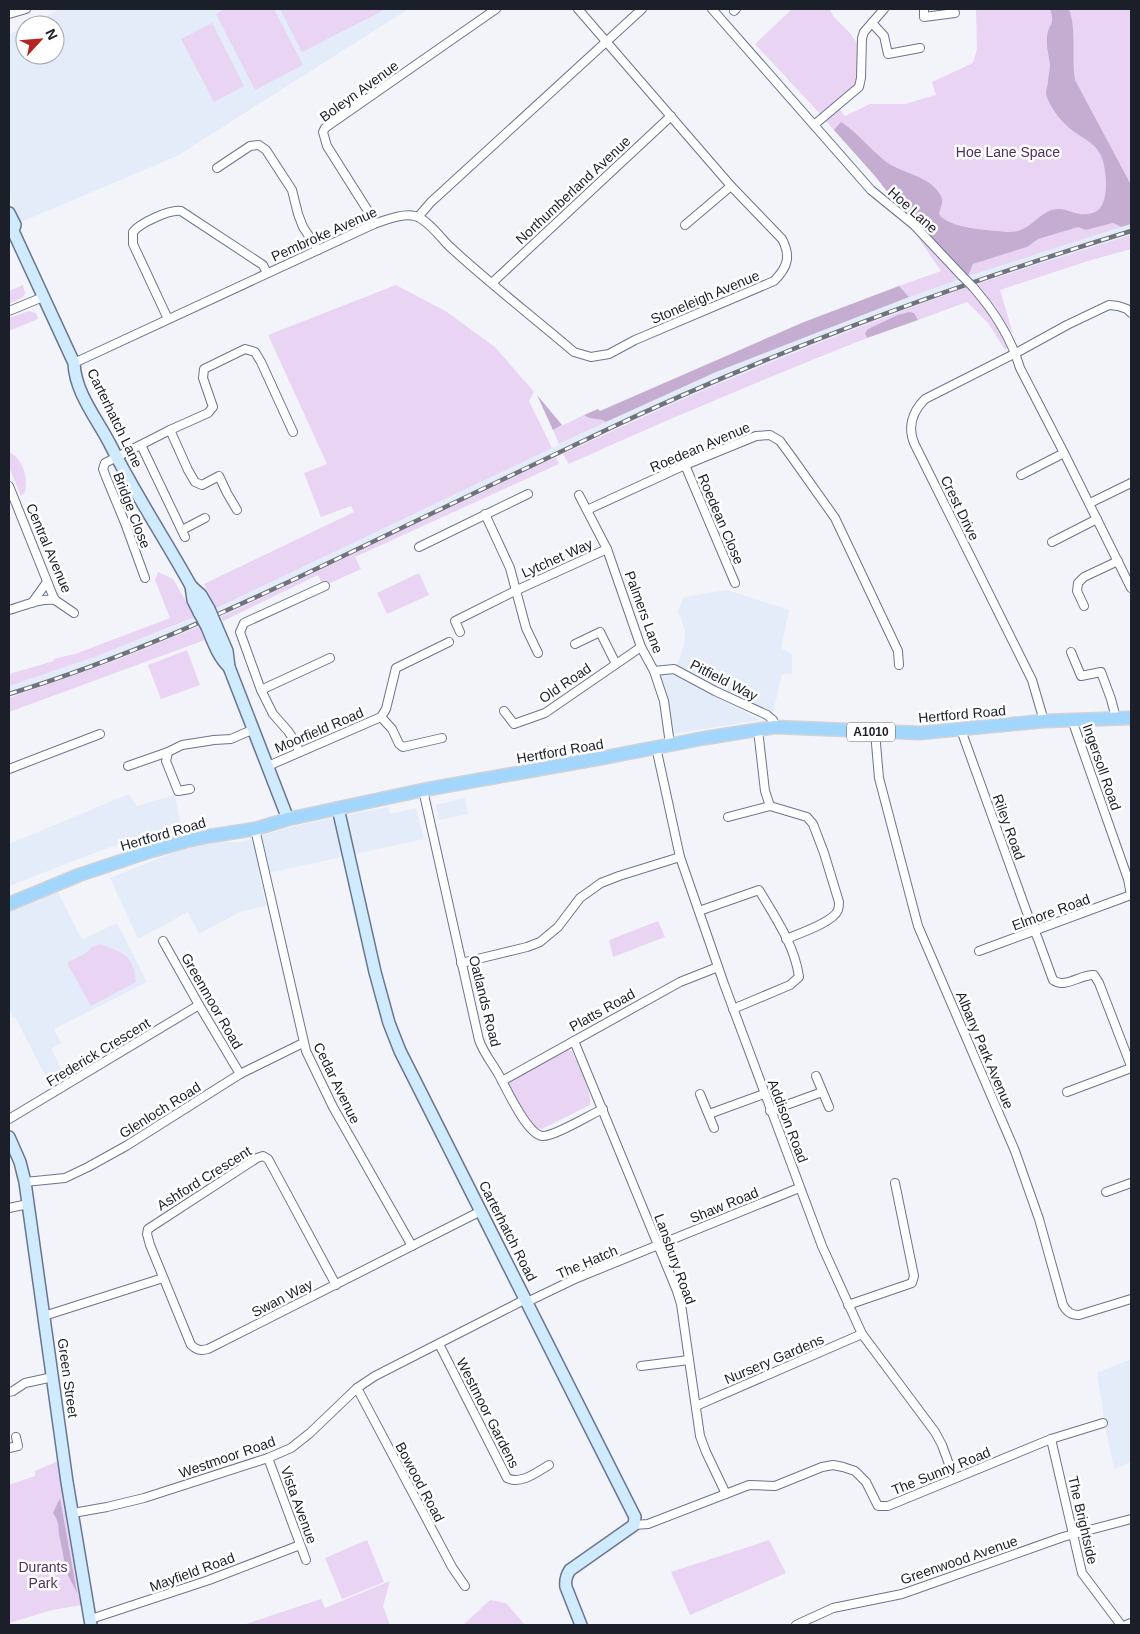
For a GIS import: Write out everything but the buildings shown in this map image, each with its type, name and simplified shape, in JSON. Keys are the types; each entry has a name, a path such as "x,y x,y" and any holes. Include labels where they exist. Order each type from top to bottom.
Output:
{"main road":[{"name":"Hertford Road","path":"9,904 65,879 151,851 210,836 254,829 288,819 423,790 670,744 775,727 920,733 1072,720 1131,718"}],"street":[{"path":"9,14 26,9"},
{"name":"Boleyn Avenue","path":"374,224 368,211 327,146 322,132 325,128 496,9"},
{"name":"Stoneleigh Avenue","path":"418,217 470,265 574,352 591,357 609,354 652,333 774,281 784,272 787,257 782,239 731,186 578,9"},
{"path":"418,217 431,202 642,9"},
{"name":"Hoe Lane","path":"712,9 871,190 914,225 973,287 995,314 1008,335 1020,368 1090,503 1131,588"},
{"path":"814,125 860,87 862,78 862,38 864,32 884,9"},
{"path":"924,9 924,18 955,13"},
{"path":"872,23 884,36 888,54 920,48"},
{"name":"Northumberland Avenue","path":"492,283 670,116"},
{"path":"217,168 250,146 259,145 266,150 292,190 303,227 318,250"},
{"path":"685,225 731,186"},
{"path":"168,319 133,244 133,232 136,228 147,222 174,210 181,211 263,265 267,273"},
{"name":"Carterhatch Lane","path":"9,213 15,225 11,230 74,363 74,373 78,384 116,456 191,586 201,595 205,612 211,625 227,651 229,667 288,819"},
{"name":"Pembroke Avenue","path":"74,363 374,224 400,217 418,217"},
{"path":"9,311 43,297"},
{"name":"Crest Drive","path":"1044,722 1032,680 919,453 911,433 913,415 925,399 1067,325 1110,305 1128,309 1131,313"},
{"path":"116,456 208,413 213,408 203,378 204,369 245,349 255,352 292,432"},
{"path":"170,430 188,470 196,482 202,485 219,476 223,468"},
{"name":"Roedean Avenue","path":"588,510 685,465 756,436 770,434 780,442 836,518 898,651 900,665"},
{"name":"Carterhatch Lane","path":"141,444 184,533 205,518"},
{"path":"1020,475 1064,453"},
{"name":"Bridge Close","path":"116,456 104,463 103,469 145,578"},
{"name":"Roedean Close","path":"685,465 735,583"},
{"path":"219,476 226,494 237,510"},
{"path":"1090,503 1131,482"},
{"name":"Central Avenue","path":"9,487 56,600 74,613"},
{"path":"419,547 528,494"},
{"name":"Palmers Lane","path":"579,495 607,549 641,647 654,671 664,701 670,744"},
{"name":"Lytchet Way","path":"485,514 510,568 526,628 538,653"},
{"path":"1052,542 1097,519"},
{"name":"Lytchet Way","path":"460,632 455,622 517,590 607,549"},
{"path":"1084,606 1077,591 1078,583 1084,577 1118,561"},
{"path":"32,603 47,582"},
{"path":"299,752 296,743 288,731 273,714 240,632 244,624 324,586"},
{"path":"9,610 45,600 56,600"},
{"name":"Old Road","path":"575,644 600,632 616,664"},
{"name":"Moorfield Road","path":"268,766 381,717 386,708 393,666 449,642"},
{"name":"Old Road","path":"504,711 514,724 545,713 641,647"},
{"path":"1071,652 1080,676 1101,672 1116,718"},
{"path":"262,690 330,658"},
{"name":"Pitfield Way","path":"654,671 674,669 715,691 767,715 773,720 775,727"},
{"name":"Moorfield Road","path":"381,717 392,729 399,744 403,747 442,738"},
{"name":"Ingersoll Road","path":"1072,720 1130,879 1131,895"},
{"path":"128,766 182,745 214,740 231,740 254,729"},
{"path":"758,730 765,791 770,806"},
{"name":"Riley Road","path":"961,730 1053,980 1057,983 1063,983 1088,975 1094,976 1099,982 1131,1067"},
{"name":"Albany Park Avenue","path":"875,732 880,778 918,926 1015,1151 1039,1220 1063,1305 1069,1313 1080,1315 1131,1299"},
{"path":"9,769 100,734"},
{"name":"Addison Road","path":"656,747 680,857 770,1111 822,1246 862,1334 935,1432 954,1478"},
{"path":"168,752 166,760 178,791 190,789"},
{"name":"Oatlands Road","path":"423,790 482,1050 534,1132 542,1136 551,1135 603,1109"},
{"path":"728,817 770,806 807,816 814,824 839,902 838,910 833,916 814,927 786,939"},
{"name":"Carterhatch Road","path":"338,808 375,972 389,1023 412,1075 633,1513 636,1521 634,1525"},
{"name":"Cedar Avenue","path":"254,829 303,1043 333,1107 412,1246"},
{"path":"461,963 540,942 558,927 580,898 601,883 680,857"},
{"path":"698,911 759,890 786,939 797,964 799,977 790,985 733,1008"},
{"name":"Elmore Road","path":"979,951 1131,895"},
{"name":"Greenmoor Road","path":"163,941 240,1074"},
{"name":"Platts Road","path":"502,1081 680,982 718,967"},
{"name":"Frederick Crescent","path":"9,1119 199,1005"},
{"name":"Lansbury Road","path":"574,1041 681,1304 700,1436 726,1494"},
{"name":"Glenloch Road","path":"25,1182 64,1178 88,1167 126,1146 240,1074 303,1043"},
{"path":"1067,1092 1131,1067"},
{"path":"816,1076 829,1107"},
{"path":"770,1111 822,1092"},
{"path":"700,1094 714,1128"},
{"path":"709,1114 764,1094"},
{"name":"Green Street","path":"9,1137 20,1162 25,1182 67,1482 91,1622"},
{"name":"Ashford Crescent","path":"150,1245 147,1234 148,1228 263,1156 268,1158 336,1285"},
{"path":"848,1305 912,1283 914,1276 895,1183"},
{"path":"1106,1192 1131,1183"},
{"name":"Shaw Road","path":"658,1245 799,1188"},
{"path":"9,1208 28,1204"},
{"name":"Swan Way","path":"150,1245 191,1345 201,1351 481,1211"},
{"name":"The Hatch","path":"527,1302 577,1278 658,1245"},
{"path":"44,1316 163,1278"},
{"name":"Westmoor Road","path":"73,1513 144,1498 268,1458 291,1448 310,1433 357,1388 375,1376 522,1301 527,1302"},
{"name":"Nursery Gardens","path":"696,1406 862,1334"},
{"name":"Westmoor Gardens","path":"439,1344 507,1478 516,1481 523,1480 549,1465"},
{"path":"641,1366 689,1360"},
{"path":"9,1392 25,1383 53,1377"},
{"name":"Bowood Road","path":"357,1388 452,1567 465,1586"},
{"name":"The Sunny Road","path":"634,1525 648,1524 749,1485 775,1486 822,1467 833,1465 855,1471 866,1482 878,1506 888,1506 1051,1439 1102,1423"},
{"path":"9,1448 18,1446 16,1437"},
{"name":"The Brightside","path":"1051,1439 1082,1573 1121,1625"},
{"name":"Vista Avenue","path":"268,1458 306,1560"},
{"name":"Greenwood Avenue","path":"798,1625 833,1608 902,1594 1073,1534 1131,1519"},
{"path":"581,1625 566,1587 566,1575 570,1570 634,1525"},
{"name":"Mayfield Road","path":"91,1622 300,1545"},
{"path":"1126,1625 1131,1623"}],"shaded area":[{"path":"60,9 113,9 115,11 118,9 407,10 177,156 21,222 9,195 9,35 15,32 15,65 65,65 65,15 48,15"},
{"path":"1050,9 1069,9 1073,26 1075,80 1131,185 1131,224 1121,227 1113,223 1086,230 1078,227 1038,239 1027,247 973,264 968,276 910,214 893,199 834,130 841,122 885,161 930,184 942,198 939,214 951,223 960,226 1015,232 1022,230 1044,214 1057,209 1080,214 1090,214 1098,210 1102,205 1106,191 1102,158 1092,144 1061,120 1046,94 1050,64 1047,38 1052,22"},
{"path":"1131,224 1131,235 968,287 775,360 618,427 183,634 71,677 9,698 9,686 95,657 180,624 716,372 919,293 989,268"},
{"path":"899,286 909,297 716,372 606,422 584,415 598,409 600,411 804,322"},
{"path":"909,312 914,313 918,320 867,338 865,333 868,329"},
{"path":"537,395 562,425 553,430"},
{"path":"727,590 789,610 781,648 792,654 792,674 782,674 773,713 675,670 684,646 685,631 678,611 684,597"},
{"path":"667,672 760,720 673,734 660,674"},
{"path":"129,794 137,806 175,795 182,832 144,842 142,836 9,886 9,844"},
{"path":"465,798 468,814 439,820 436,805"},
{"path":"388,807 390,814 416,808 424,839 259,875 266,906 240,912 199,934 188,912 138,939 110,878 185,848 221,842 241,842 298,825"},
{"path":"57,890 82,940 117,923 147,982 54,1029 61,1043 51,1049 66,1078 51,1086 15,1017 13,1018 9,1010 9,911"},
{"path":"1131,1359 1131,1462 1114,1469 1097,1373"},
{"path":"60,1498 77,1593 66,1570 58,1523 53,1513"}],"green space":[{"path":"225,9 274,9 303,65 255,90 216,14"},
{"path":"280,9 386,9 302,52"},
{"name":"Hoe Lane Space","path":"792,9 830,9 833,16 850,33 859,46 857,85 840,110 845,116 870,104 905,104 936,95 932,82 973,63 977,49 976,9 1131,9 1131,211 1086,230 1113,223 1121,227 968,276 973,264 1027,247 1036,240 958,264 893,199 811,104 755,44"},
{"path":"212,23 244,86 214,102 181,39"},
{"path":"915,233 960,279 909,297 899,286 941,271"},
{"path":"1131,235 1131,249 1000,290 1013,334 994,304 977,284"},
{"path":"23,285 25,293 23,297 9,304 9,291"},
{"path":"396,285 447,312 496,348 534,392 529,401 552,448 216,608 204,584 354,512 351,506 321,517 304,473 327,464 268,335"},
{"path":"968,287 1006,339 1007,346 1005,350 988,323 967,302 918,320 914,313 868,329 865,333 867,338 717,399 569,464 563,454 763,365"},
{"path":"29,311 36,313 38,319 9,331 9,318"},
{"path":"584,415 606,422 559,444 553,430"},
{"path":"9,452 18,459 25,475 25,492 21,496 9,467"},
{"path":"556,457 559,464 355,557 361,569 328,584 326,582 322,584 318,575 223,621 221,617"},
{"path":"158,572 173,579 195,617 95,657 9,686 9,674 54,661 53,659 75,654 170,618 155,580"},
{"path":"419,573 429,595 387,614 377,593"},
{"path":"199,627 205,640 9,712 9,698 117,660"},
{"path":"187,650 200,685 161,699 148,665"},
{"path":"658,921 665,937 613,957 609,940"},
{"path":"100,944 121,953 130,960 136,982 91,1006 67,963"},
{"path":"565,1048 572,1051 581,1071 589,1092 590,1105 542,1129 535,1127 507,1085 508,1080"},
{"name":"Durants Park","path":"58,1461 82,1605 52,1610 9,1623 9,1485 35,1476 35,1471"},
{"path":"367,1540 384,1582 342,1599 325,1558"},
{"path":"769,1540 786,1573 690,1615 671,1572"},
{"path":"390,1581 383,1606 390,1625 243,1625 321,1599 325,1608"},
{"path":"490,1600 506,1603 525,1625 463,1625"}],"railway":[{"path":"9,694 94,665 219,614 606,430 800,346 997,274 1131,231"}]}
